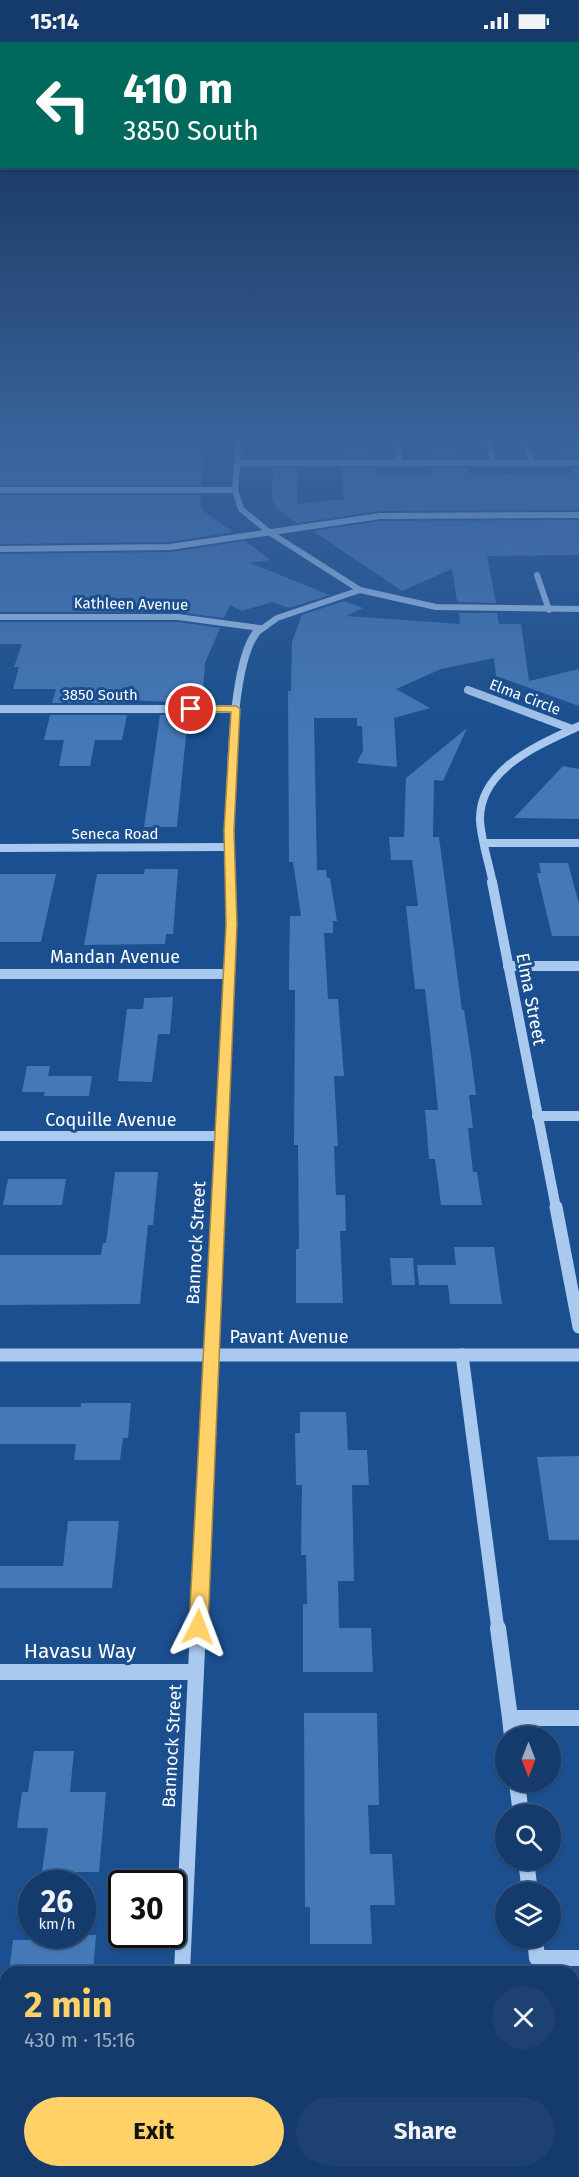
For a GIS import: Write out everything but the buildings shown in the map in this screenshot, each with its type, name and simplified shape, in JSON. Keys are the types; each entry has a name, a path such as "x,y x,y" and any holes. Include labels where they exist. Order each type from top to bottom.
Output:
{"street":[{"path":"0,549 159,548 210,541"},
{"path":"283,541 360,590 388,599 436,607 579,609"},
{"path":"537,575 549,610"},
{"name":"Bannock Street","path":"182,1966 232,905 229,847 236,709 245,651 252,636 260,628 285,614 360,590"},
{"name":"Kathleen Avenue","path":"0,617 178,617 260,628"},
{"name":"Elma Circle","path":"468,690 575,727"},
{"name":"3850 South","path":"0,709 236,709"},
{"name":"Elma Street","path":"575,727 520,755 495,777 485,795 481,811 484,843 579,1327"},
{"path":"484,843 579,843"},
{"name":"Seneca Road","path":"0,848 229,847"},
{"path":"508,966 579,966"},
{"name":"Mandan Avenue","path":"0,974 229,974"},
{"path":"537,1116 579,1116"},
{"name":"Coquille Avenue","path":"0,1136 222,1136"},
{"name":"Pavant Avenue","path":"0,1355 579,1355"},
{"path":"462,1355 511,1726"},
{"name":"Havasu Way","path":"0,1672 196,1672"},
{"path":"510,1718 579,1718"},
{"path":"536,1948 537,1958 579,1959"}],"route":[{"path":"191,709 236,709 229,830 232,924 198,1627"}]}
